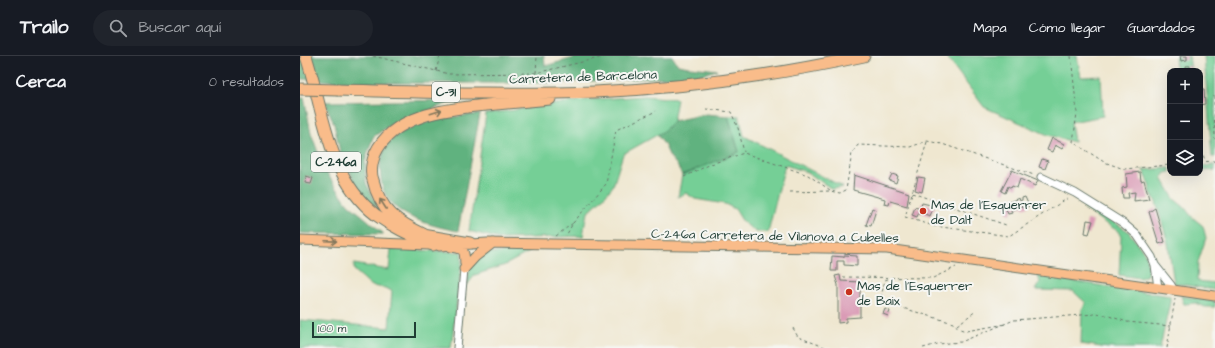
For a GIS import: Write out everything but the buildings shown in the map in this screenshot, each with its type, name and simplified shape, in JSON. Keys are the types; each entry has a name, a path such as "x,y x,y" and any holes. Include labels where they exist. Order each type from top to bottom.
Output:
{"highway":[{"name":"C-246a","path":"306,56 314,80 325,130 343,176 353,192 366,206 390,224 403,231 472,243"},
{"name":"Carretera de Barcelona","path":"300,89 472,93 596,92 708,82 791,70 864,56"},
{"path":"424,235 401,223 386,209 376,193 371,174 373,159 378,147 391,133 422,116 443,110 557,99 596,92"},
{"path":"403,231 436,246"}],"main road":[{"path":"300,240 460,248 465,254 465,267"},
{"path":"465,267 472,243"},
{"path":"472,243 477,249 475,256"},
{"name":"C-246a Carretera de Vilanova a Cubelles","path":"436,246 493,243 887,248 1215,296"},
{"path":"465,267 475,256 493,243"}],"street":[{"path":"1041,178 1075,193 1123,223 1137,236 1152,256 1159,274 1159,288"},
{"path":"456,348 465,267"},
{"path":"1143,286 1159,274"},
{"path":"1159,274 1172,285 1174,290"}],"path":[{"path":"373,56 449,74 536,73 607,56"},
{"path":"436,71 440,56"},
{"path":"536,73 537,56"},
{"path":"1071,56 1076,113 1073,142 1104,162 1124,169 1167,165"},
{"path":"1214,96 1215,139"},
{"path":"706,109 731,112 738,128 744,153"},
{"path":"546,244 573,223 606,184 616,130 656,111"},
{"path":"927,140 905,217 934,226 1009,236 1075,193"},
{"path":"790,192 830,191 840,193 846,190 852,153 858,145 910,146 927,140 1041,178"},
{"path":"684,177 711,164 744,153 808,175 830,191"},
{"path":"1203,154 1205,161 1215,161"},
{"path":"912,193 1006,225"},
{"path":"562,244 573,223"},
{"path":"843,277 888,279 933,278 972,260"},
{"path":"888,279 885,280 881,297 886,303 953,323 960,329 966,331 1009,323"},
{"path":"1167,348 1175,302 1174,290"},
{"path":"956,325 976,311"},
{"path":"923,348 938,344 961,342 1014,320 1106,314 1127,322 1171,326"},
{"path":"793,328 798,337 827,348"}],"green space":[{"path":"300,56 544,56 545,66 581,56 672,56 678,65 717,70 696,76 551,83 359,83 300,79"},
{"path":"946,56 1077,56 1081,77 1101,76 1103,116 1071,122 1074,142 1048,135 984,107"},
{"path":"1189,56 1191,68 1176,68 1175,57"},
{"path":"1204,56 1215,56 1215,157 1212,157"},
{"path":"645,96 677,99 673,121 664,131 623,154 613,186 589,211 586,217 583,236 500,239 469,231 486,114 585,100"},
{"path":"300,98 304,98 311,133 323,166 333,183 348,204 384,234 300,233"},
{"path":"457,100 392,124 373,137 365,162 366,183 379,209 365,198 356,187 350,171 341,156 334,124 325,102"},
{"path":"480,114 458,231 417,220 406,215 397,208 390,201 381,181 381,160 389,143 395,137 414,126 447,118"},
{"path":"706,114 728,116 739,152 682,175 657,135 664,131 673,121"},
{"path":"728,116 739,116 744,136 843,187 832,189 807,172 785,165 768,232 756,232 743,222 735,209 725,204 695,199 686,193 678,197 682,175 739,152"},
{"path":"1215,165 1215,170 1203,171 1203,166"},
{"path":"1167,168 1167,173 1162,178 1174,199 1203,226 1206,238 1198,262 1197,281 1215,283 1215,290 1174,283 1168,243 1156,202 1151,193 1148,180 1143,170"},
{"path":"1086,205 1128,231 1145,254 1148,266 1147,275 1140,278 1119,275 1121,237 1118,231 1084,208"},
{"path":"391,249 461,252 462,260 451,348 300,348 300,320 389,328 392,291 385,288 372,286 354,270 354,264 389,270"},
{"path":"531,251 505,265 475,275 467,285 470,267 484,253"},
{"path":"1038,276 1170,296 1160,348 1108,348 1081,344 1082,309 1086,303 1073,291 1035,290 1040,282"},
{"path":"1181,296 1215,302 1215,307 1205,307 1196,303 1184,304"}],"place":[{"name":"Mas de l'Esquerrer de Dalt","path":"923,211"},
{"name":"Mas de l'Esquerrer de Baix","path":"849,292"}]}
